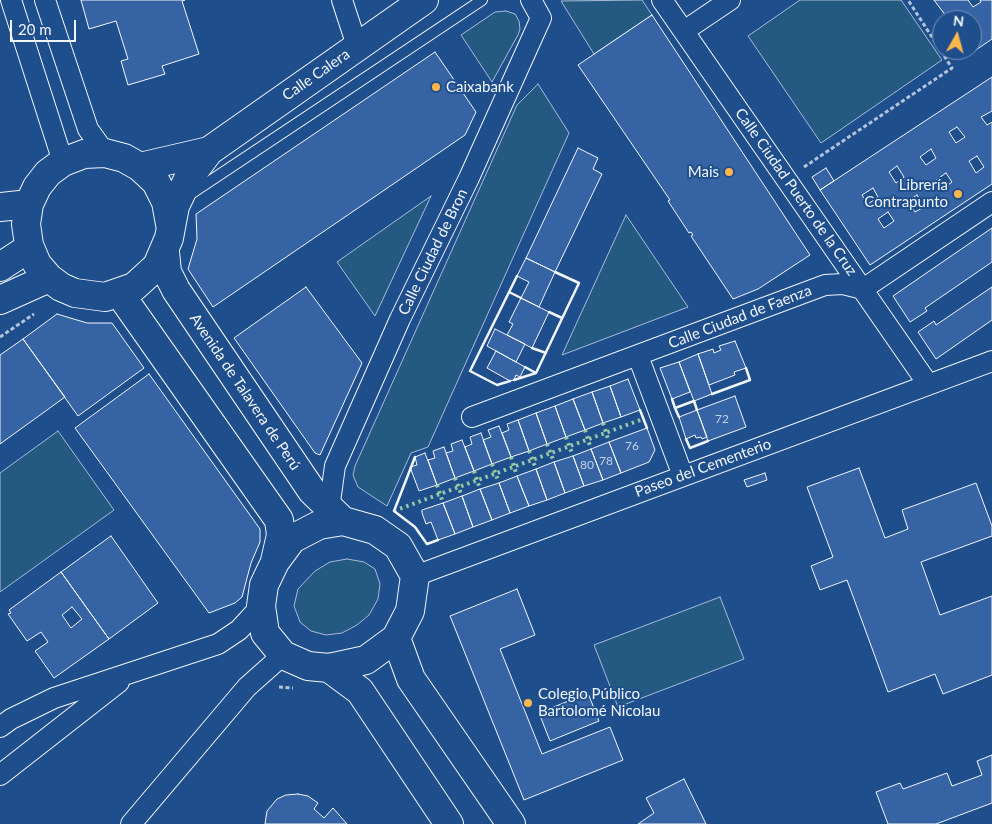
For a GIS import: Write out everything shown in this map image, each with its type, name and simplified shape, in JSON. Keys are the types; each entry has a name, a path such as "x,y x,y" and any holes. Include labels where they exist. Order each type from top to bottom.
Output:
{"street":[{"path":"11,0 63,162"},
{"path":"44,0 85,121 106,154"},
{"path":"342,0 357,46"},
{"name":"Calle Calera","path":"172,215 156,182 140,167 124,158 106,154 84,154 63,162 48,173 37,187 29,204 26,224 29,246 37,264 49,278 61,287 90,296 120,294 134,287 147,278 158,266 165,252 172,215 188,179 209,151 424,0"},
{"name":"Calle Ciudad de Bron","path":"336,515 335,466 400,318 469,178 541,18 531,0"},
{"name":"Calle Ciudad Puerto de la Cruz","path":"662,0 928,384"},
{"path":"684,31 730,0"},
{"name":"Calle Calera","path":"140,167 209,151"},
{"path":"863,289 992,202"},
{"path":"0,207 29,204"},
{"path":"0,243 29,246"},
{"path":"0,267 29,246"},
{"name":"Avenida de Talavera de Perú","path":"165,252 167,272 176,290 312,491 336,515"},
{"path":"0,300 49,278"},
{"name":"Calle Ciudad de Faenza","path":"472,417 825,285 843,284 863,289"},
{"path":"120,294 279,520 281,535 275,562"},
{"path":"638,356 683,476"},
{"name":"Paseo del Cementerio","path":"415,576 992,361"},
{"path":"336,515 375,530 398,546 415,576 410,611 396,638 366,660 329,668 308,666 283,655 265,633 261,606 264,585 275,562 292,539 336,515"},
{"path":"0,727 11,719 54,698 218,644 239,630 261,606"},
{"path":"396,638 411,678 511,824"},
{"path":"131,824 247,688 283,655"},
{"path":"329,668 360,691 449,824"},
{"path":"0,775 128,675"}],"lane":[{"path":"172,215 482,0"}],"path":[{"path":"786,179 952,68 908,0"},
{"path":"1,335 37,311"},
{"path":"247,688 256,693 266,694 276,687 296,688"}],"shaded area":[{"path":"642,0 652,15 594,54 561,1"},
{"path":"800,0 901,0 932,45 932,60 942,60 821,143 748,36"},
{"path":"506,11 515,14 519,21 520,29 492,82 461,35 495,12"},
{"path":"538,84 569,133 428,447 411,453 387,506 358,487 353,475 355,466 517,105"},
{"path":"431,196 375,316 337,262"},
{"path":"626,215 688,307 562,355"},
{"path":"58,431 114,510 0,592 0,473"},
{"path":"347,559 364,562 375,569 380,584 378,599 369,615 357,625 342,633 326,635 311,631 300,622 294,606 298,589 315,571 330,562"},
{"path":"720,597 744,659 618,707 594,645"}],"building":[{"path":"81,0 185,0 182,1 199,54 162,66 165,74 128,85 121,61 128,59 116,21 89,29"},
{"path":"934,0 968,0 973,7 981,2 980,0 992,0 992,39 982,46 982,10 942,10"},
{"path":"652,15 810,255 758,289 733,299 691,236 693,235 691,232 689,233 668,201 670,200 578,65"},
{"path":"435,52 476,112 465,135 213,307 188,269 197,239 196,214"},
{"path":"992,77 992,111 981,117 987,125 992,122 992,184 870,265 820,190","holes":["957,127 965,137 956,143 949,132","931,149 936,158 926,165 920,157","977,156 984,167 976,173 969,161","897,166 904,177 896,183 889,172","946,173 952,182 942,189 936,180","873,188 878,197 868,204 862,195","917,195 924,207 915,212 908,201","888,212 894,221 884,228 878,219"]},
{"path":"578,148 598,158 593,169 602,174 555,272 526,258"},
{"path":"826,168 834,181 820,190 812,177"},
{"path":"992,228 992,262 925,308 927,311 910,322 893,296"},
{"path":"526,258 555,272 539,307 521,298 529,282 517,276"},
{"path":"306,287 362,363 320,455 315,453 234,338"},
{"path":"992,287 992,320 936,359 918,332 934,321 936,325"},
{"path":"521,298 549,312 532,348 507,335 513,324 509,322"},
{"path":"57,314 87,323 112,323 144,368 78,416 23,339"},
{"path":"495,329 525,344 516,362 487,346"},
{"path":"23,339 65,397 0,444 0,355"},
{"path":"735,341 746,368 734,372 735,375 709,385 698,354 713,349 714,353 721,350 719,346"},
{"path":"496,351 525,367 520,377 516,375 514,380 510,381 487,368"},
{"path":"698,354 712,394 694,401 679,362"},
{"path":"679,362 690,392 672,399 660,368"},
{"path":"149,374 260,529 260,542 251,563 242,597 235,603 209,613 75,428"},
{"path":"628,379 640,410 621,417 610,386"},
{"path":"610,386 621,417 603,423 592,392"},
{"path":"592,392 603,423 585,430 573,399"},
{"path":"735,396 746,427 708,441 697,410"},
{"path":"573,399 585,430 566,437 555,406"},
{"path":"555,406 566,437 547,444 536,413"},
{"path":"697,410 707,437 702,439 701,437 696,438 695,435 686,439 679,417"},
{"path":"536,413 547,444 529,451 518,420"},
{"path":"518,420 529,451 511,457 502,433 509,430 507,424"},
{"path":"499,426 511,457 492,464 483,440 491,437 488,430"},
{"path":"647,428 655,450 649,462 621,473 609,442"},
{"path":"481,433 492,464 474,471 465,447 472,444 470,437"},
{"path":"462,440 474,471 455,478 446,453 453,451 451,444"},
{"path":"609,442 621,473 603,480 591,449"},
{"path":"444,447 455,478 437,485 428,460 435,458 433,451"},
{"path":"591,449 603,480 584,486 573,456"},
{"path":"425,453 437,485 419,491 410,467 417,465 415,457"},
{"path":"573,456 584,486 565,493 554,462"},
{"path":"554,462 565,493 547,500 536,469"},
{"path":"859,468 885,538 908,529 902,510 976,483 992,526 992,536 921,562 940,615 992,596 992,675 943,694 935,674 888,692 847,580 820,590 811,566 833,557 807,487"},
{"path":"536,469 547,500 529,506 517,476"},
{"path":"765,473 767,480 747,487 744,480"},
{"path":"517,476 529,506 510,513 499,483"},
{"path":"499,483 510,513 492,520 480,489"},
{"path":"480,489 492,520 473,527 462,496"},
{"path":"462,496 473,527 455,534 443,503"},
{"path":"443,503 455,534 438,540 431,522 426,524 422,510"},
{"path":"111,536 158,603 109,639 61,572"},
{"path":"61,572 109,639 54,678 35,651 48,642 41,632 27,641 8,614 11,613 9,610","holes":["72,607 82,619 71,628 62,615"]},
{"path":"517,589 535,635 500,649 542,754 610,727 623,760 524,800 450,616"},
{"path":"588,693 599,721 550,741 539,713"},
{"path":"992,755 992,803 936,824 888,824 876,792 900,783 903,789 947,773 952,786 982,775 977,761"},
{"path":"684,779 706,824 638,824 654,813 646,798"},
{"path":"298,794 308,796 318,803 314,809 324,818 333,808 347,824 265,824 267,811 277,799 286,795"}],"hedge":[{"path":"394,511 643,419"},
{"path":"603,423 609,442"},
{"path":"585,430 591,449"},
{"path":"566,437 573,456"},
{"path":"547,444 554,462"},
{"path":"529,451 536,469"},
{"path":"511,457 517,476"},
{"path":"492,464 499,483"},
{"path":"474,471 480,489"},
{"path":"455,478 462,496"},
{"path":"437,485 443,503"}],"wall":[{"path":"514,380 536,373 579,283 555,272"},
{"path":"510,381 497,385 470,371 517,276"},
{"path":"509,292 521,298"},
{"path":"549,312 562,318"},
{"path":"532,348 546,353"},
{"path":"525,367 536,373"},
{"path":"712,394 750,380 746,368"},
{"path":"672,399 675,408 694,401 697,410"},
{"path":"675,408 679,417"},
{"path":"640,410 647,428"},
{"path":"686,439 690,448 708,441"},
{"path":"415,457 394,511 415,527 427,544 438,540"}],"place":[{"name":"Caixabank","path":"436,87"},
{"name":"Mais","path":"729,172"},
{"name":"Librería Contrapunto","path":"958,194"},
{"name":"Colegio Público Bartolomé Nicolau","path":"528,703"}]}
